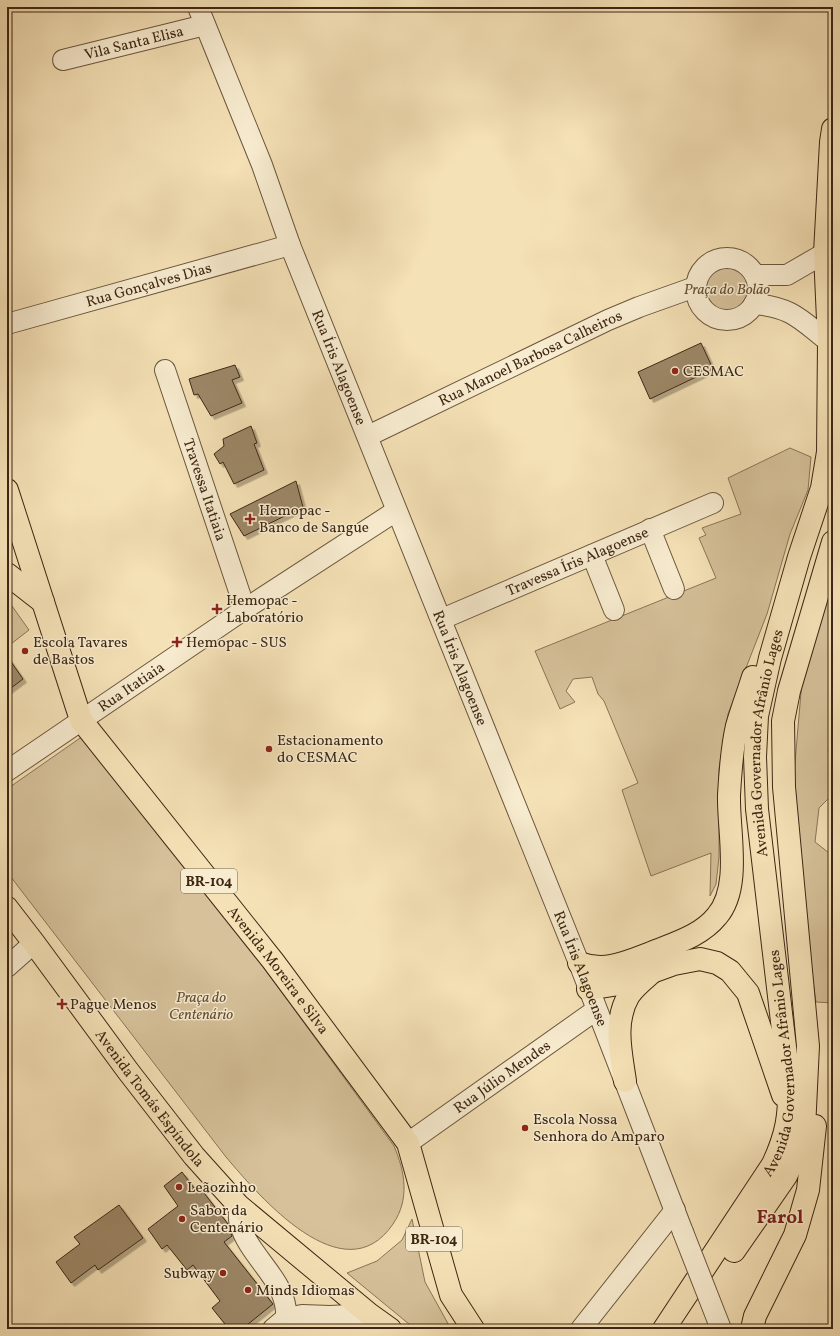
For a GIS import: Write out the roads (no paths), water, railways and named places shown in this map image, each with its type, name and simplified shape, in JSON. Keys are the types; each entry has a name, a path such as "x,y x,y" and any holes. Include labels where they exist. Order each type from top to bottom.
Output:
{"main road":[{"name":"Avenida Governador Afrânio Lages","path":"664,1329 773,1164 781,1148 790,1113 789,1081 757,809 755,757 757,716 782,616 799,557 822,488 828,452 828,191 833,129"},
{"name":"Avenida Moreira e Silva","path":"7,490 81,720 273,961 408,1143 450,1295 473,1329"},
{"name":"Avenida Governador Afrânio Lages","path":"680,1329 786,1176 798,1150 804,1129 808,1046 784,787 782,722 789,691 833,542"},
{"path":"7,574 43,602"},
{"path":"579,963 589,967 607,968 618,966 680,941 704,929 718,916 726,902 731,878 729,795 737,727 758,661 782,616"},
{"name":"Avenida Tomás Espíndola","path":"7,908 128,1071 194,1156 239,1206 369,1314 390,1329"},
{"path":"588,989 619,984 674,964 700,959 717,963 730,971 748,994 773,1071 790,1113"},
{"path":"625,1081 619,1040 621,1012 630,994 650,974"},
{"path":"752,1329 756,1316 795,1235 808,1190 816,1118 808,1046"}],"street":[{"name":"Rua Íris Alagoense","path":"198,7 262,165 290,245 368,436 396,511 442,619 512,800 579,963 721,1329"},
{"name":"Vila Santa Elisa","path":"62,60 205,25"},
{"name":"Rua Gonçalves Dias","path":"7,324 290,245"},
{"path":"754,275 787,276 829,250"},
{"path":"720,258 730,258 740,261 749,266 754,275 758,290 754,304 748,312 739,318 729,321 718,320 706,313 698,301 695,287 698,277 703,269 711,262 720,258"},
{"name":"Rua Manoel Barbosa Calheiros","path":"368,436 608,320 639,306 695,287"},
{"path":"754,304 783,309 801,320 829,342"},
{"name":"Travessa Itatiaia","path":"165,370 245,609"},
{"name":"Travessa Íris Alagoense","path":"442,619 713,503"},
{"name":"Rua Itatiaia","path":"7,771 245,609 396,511"},
{"path":"650,529 674,589"},
{"path":"592,555 614,610"},
{"path":"7,967 34,943"},
{"name":"Rua Júlio Mendes","path":"408,1143 596,1010"},
{"path":"239,1206 239,1224 254,1252 282,1295 287,1309 280,1324"},
{"path":"581,1329 675,1210"},
{"path":"280,1324 302,1315 330,1316 369,1314"}],"place":[{"name":"CESMAC","path":"675,371"},
{"name":"Hemopac - Banco de Sangue","path":"250,519"},
{"name":"Hemopac - Laboratório","path":"217,609"},
{"name":"Hemopac - SUS","path":"177,642"},
{"name":"Escola Tavares de Bastos","path":"25,651"},
{"name":"Estacionamento do CESMAC","path":"269,749"},
{"name":"Pague Menos","path":"62,1004"},
{"name":"Escola Nossa Senhora do Amparo","path":"525,1128"},
{"name":"Leãozinho","path":"179,1187"},
{"name":"Sabor da Centenário","path":"182,1219"},
{"name":"Subway","path":"223,1273"},
{"name":"Minds Idiomas","path":"248,1290"}],"district":[{"name":"Farol","path":"780,1216"}],"park label":[{"name":"Praça do Bolão","path":"727,289"},
{"name":"Praça do Centenário","path":"201,1006"}]}
